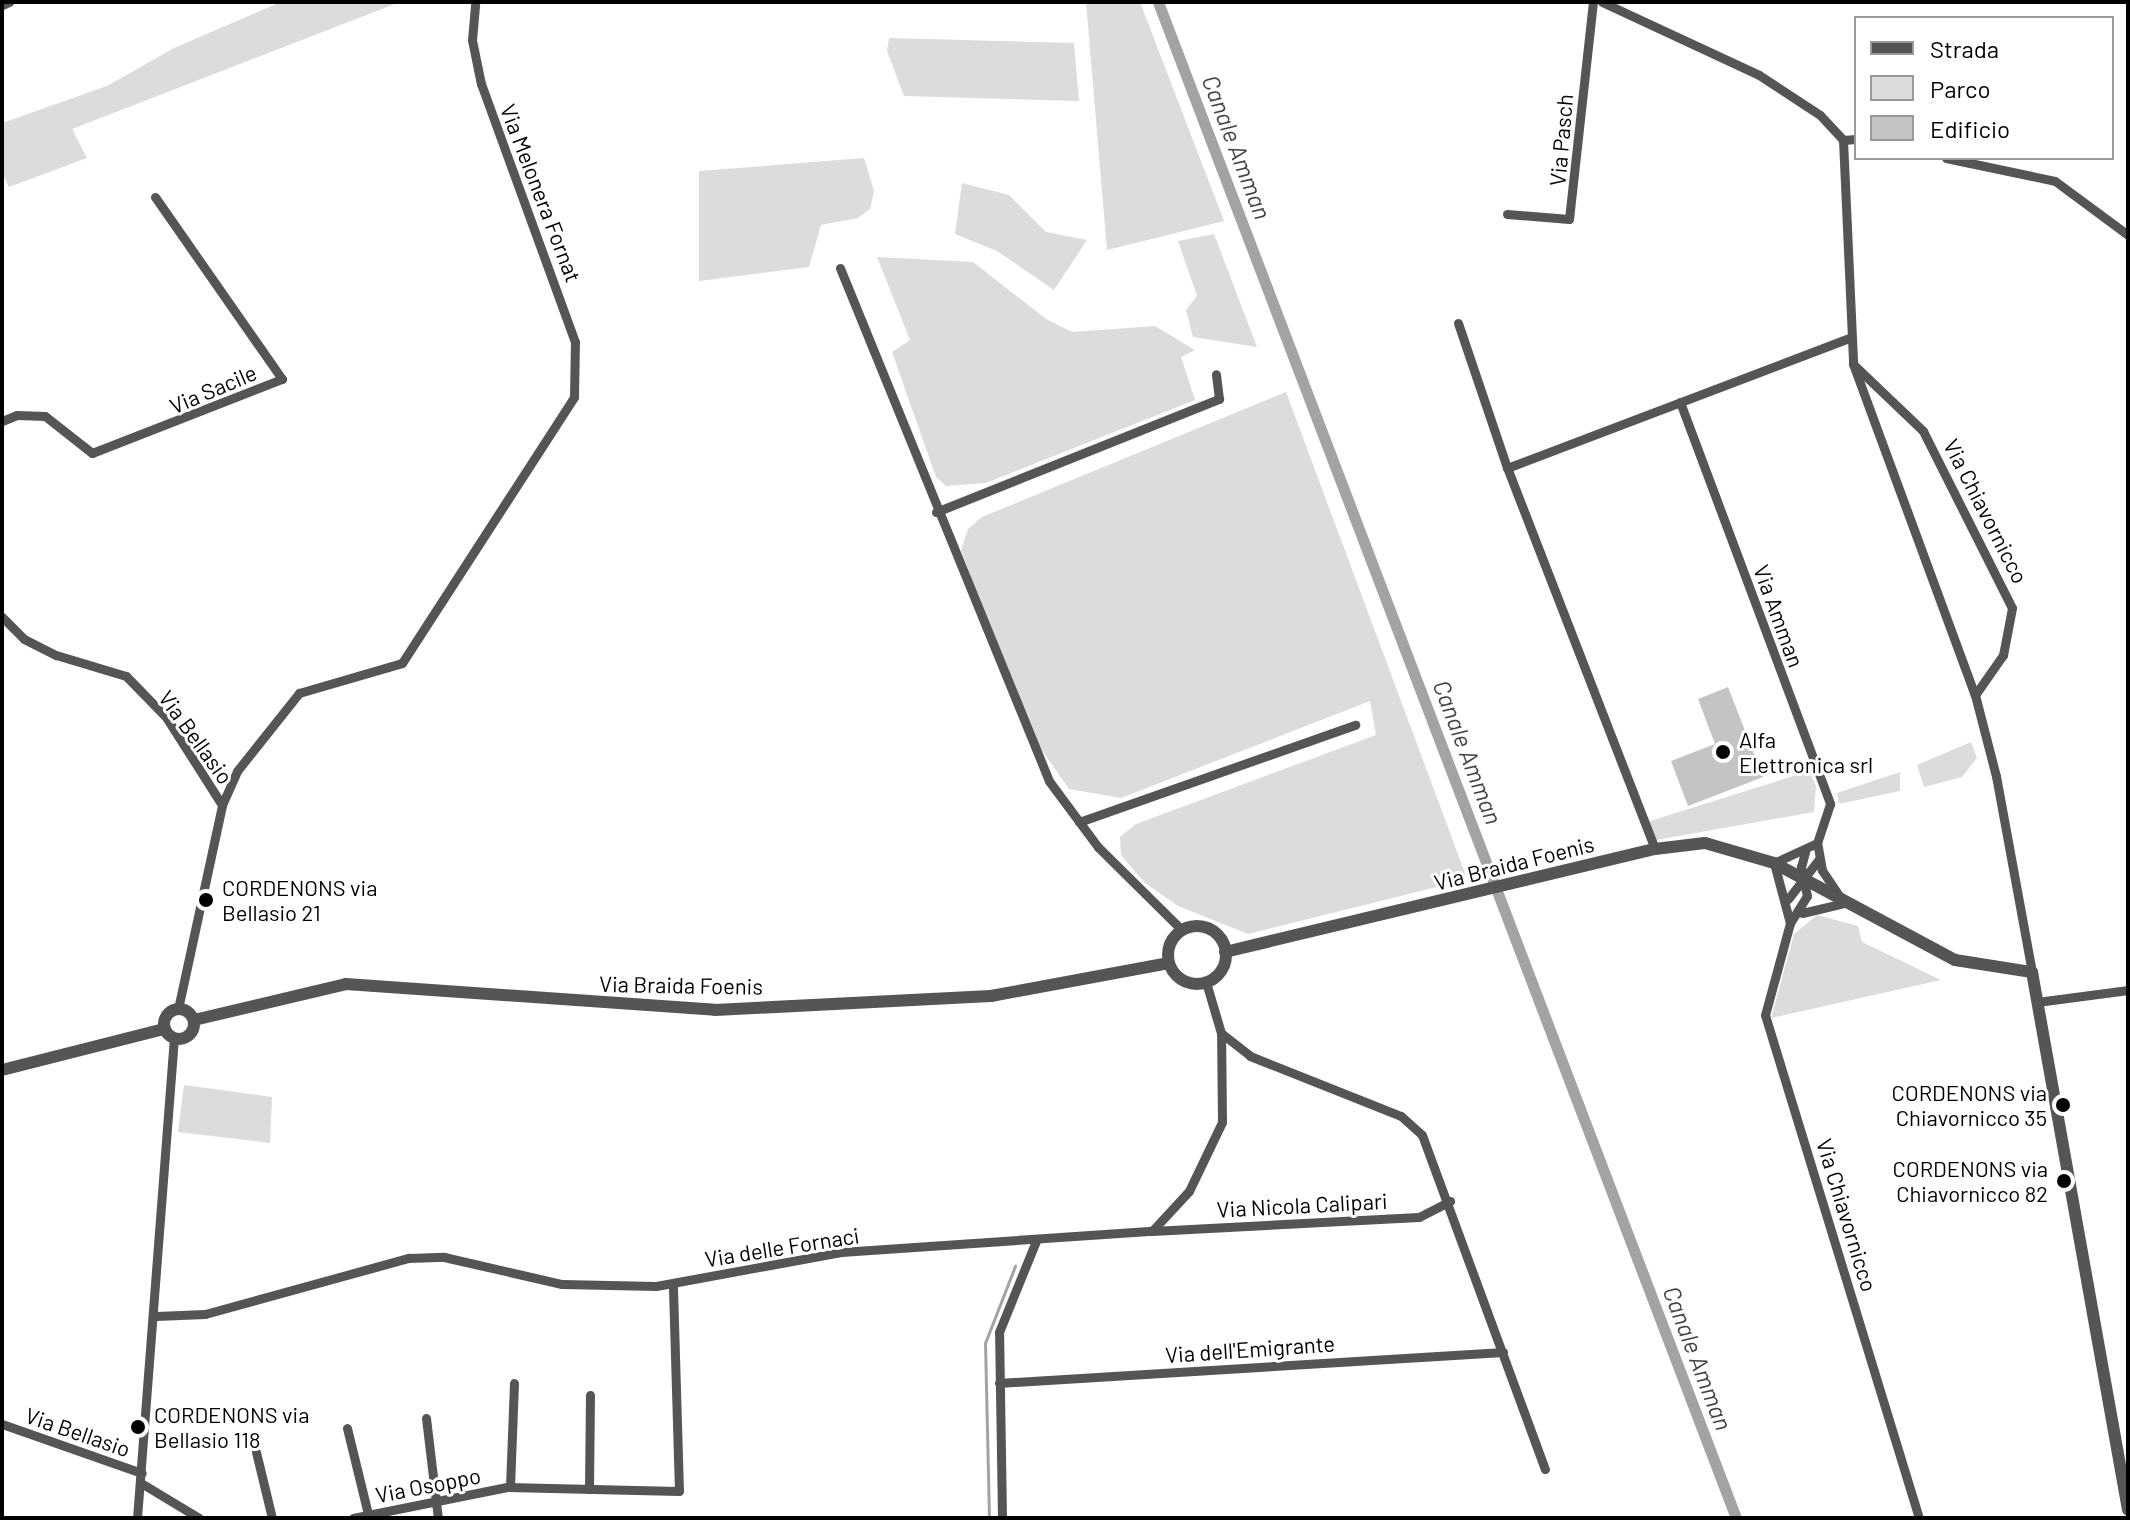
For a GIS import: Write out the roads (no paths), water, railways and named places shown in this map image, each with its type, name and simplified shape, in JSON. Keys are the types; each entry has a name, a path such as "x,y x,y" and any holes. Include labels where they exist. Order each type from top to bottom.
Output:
{"street":[{"path":"2,5 9,2"},
{"name":"Via Melonera Fornat","path":"222,805 258,739 299,693 402,663 574,397 575,342 481,84 472,40 475,2"},
{"name":"Via Pasch","path":"1507,214 1569,219 1593,2"},
{"path":"1602,2 1759,75 1820,115 1843,140 1849,338 1853,364 1975,695 1996,776 2128,1510"},
{"path":"1843,140 1854,139"},
{"path":"1955,160 2055,181 2128,235"},
{"name":"Via Sacile","path":"2,421 17,415 45,416 92,453 282,379 155,197"},
{"path":"840,268 936,512 1049,781 1079,822 1182,930"},
{"path":"1458,323 1507,468 1655,849"},
{"path":"1507,468 1849,338"},
{"name":"Via Chiavornicco","path":"1853,364 1923,431 2012,608 2003,655 1975,695"},
{"path":"936,512 1219,399 1216,374"},
{"name":"Via Amman","path":"1680,402 1830,804 1817,843 1819,859 1844,903"},
{"name":"Via Bellasio","path":"2,617 24,639 56,655 126,676 166,717 222,805 178,1009"},
{"path":"1079,822 1355,725"},
{"path":"1774,863 1805,852 1817,843"},
{"name":"Via Braida Foenis","path":"1225,952 1655,849 1720,844 1774,863 1807,882"},
{"path":"1805,852 1801,867 1807,882 1844,903 1955,960 2032,972"},
{"path":"1802,913 1807,882 1819,859"},
{"name":"Via Chiavornicco","path":"1774,863 1788,899 1790,923 1765,1015 1919,1518"},
{"path":"1788,899 1807,882"},
{"path":"1790,923 1802,913 1844,903"},
{"path":"1207,928 1225,952 1221,970 1206,982 1181,979 1169,963 1169,946 1182,930 1207,928"},
{"name":"Via Braida Foenis","path":"194,1020 346,984 715,1010 991,996 1169,963"},
{"path":"1152,1231 1189,1191 1222,1122 1221,1033 1206,982"},
{"path":"2037,1002 2128,990"},
{"path":"178,1009 194,1020 189,1035 174,1039 164,1029 165,1018 178,1009"},
{"path":"2,1070 164,1029"},
{"path":"1221,1033 1250,1056 1401,1116 1422,1135 1450,1201 1545,1469"},
{"name":"Via Bellasio","path":"137,1518 156,1316 174,1039"},
{"name":"Via Nicola Calipari","path":"1152,1231 1419,1217 1450,1201"},
{"name":"Via delle Fornaci","path":"156,1316 218,1311 409,1258 444,1257 562,1284 673,1284 841,1252 1152,1231"},
{"path":"1002,1518 999,1332 1036,1241"},
{"name":"Via Osoppo","path":"353,1518 510,1487 679,1491 673,1284"},
{"name":"Via dell'Emigrante","path":"999,1383 1503,1352"},
{"name":"Via Osoppo","path":"510,1487 514,1383"},
{"path":"589,1489 590,1395"},
{"path":"426,1418 438,1518"},
{"name":"Via Bellasio","path":"2,1424 141,1478"},
{"path":"347,1428 368,1516"},
{"path":"256,1452 272,1518"},
{"path":"141,1478 199,1518"}],"waterway":[{"name":"Canale Amman","path":"1158,2 1736,1518"},
{"path":"989,1518 985,1343 1015,1266"}],"place":[{"name":"Alfa Elettronica srl","path":"1723,752"},
{"name":"CORDENONS via Bellasio 21","path":"206,900"},
{"name":"CORDENONS via Chiavornicco 35","path":"2063,1105"},
{"name":"CORDENONS via Chiavornicco 82","path":"2064,1181"},
{"name":"CORDENONS via Bellasio 118","path":"138,1427"}]}
